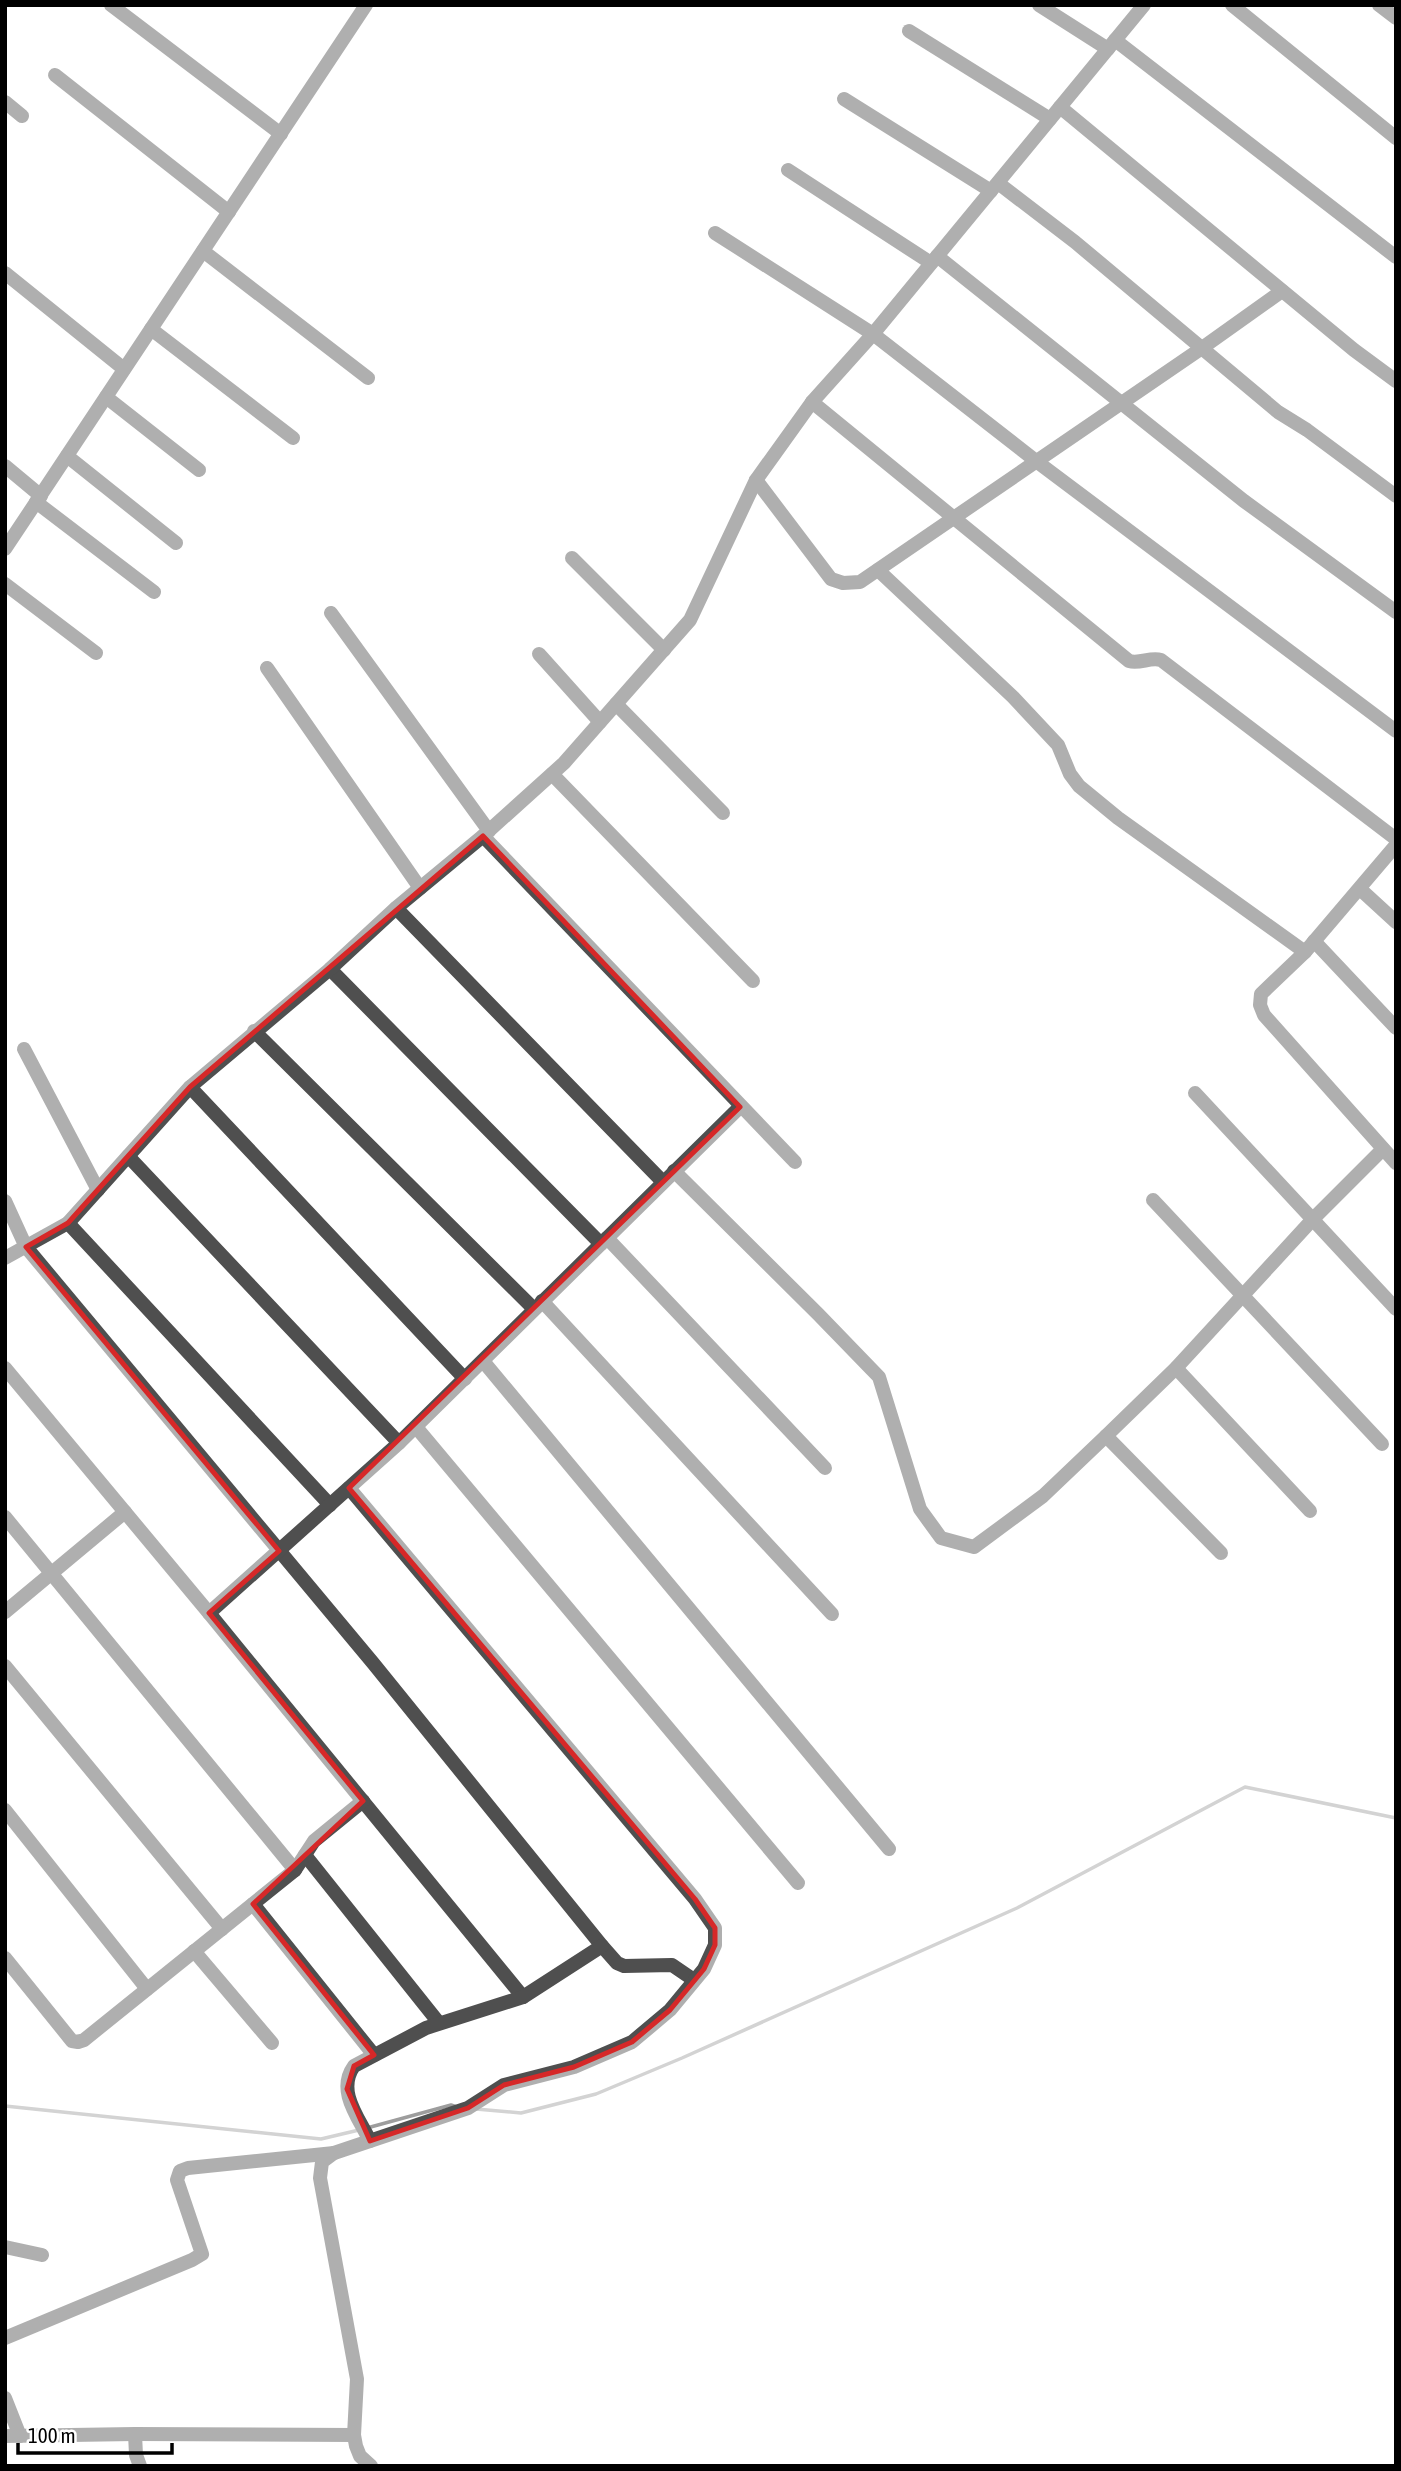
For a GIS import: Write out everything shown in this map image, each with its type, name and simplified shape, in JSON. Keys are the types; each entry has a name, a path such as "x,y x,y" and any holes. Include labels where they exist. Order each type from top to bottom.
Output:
{"street":[{"path":"111,5 281,134"},
{"path":"5,550 366,5"},
{"path":"1039,5 1112,45 1396,257"},
{"path":"5,1258 68,1223 190,1087 330,970 396,908 486,833 552,774 600,722 691,620 756,480 812,402 873,334 1144,5"},
{"path":"1232,5 1396,138"},
{"path":"1379,5 1396,18"},
{"path":"909,31 1051,119"},
{"path":"55,75 229,212"},
{"path":"844,99 995,187 1075,243 1278,412 1307,430 1396,496"},
{"path":"5,102 22,116"},
{"path":"1060,107 1354,350 1396,381"},
{"path":"788,170 934,259 1122,402 1244,501 1396,612"},
{"path":"715,233 873,334 1036,461 1396,731"},
{"path":"203,251 368,378"},
{"path":"5,273 124,369"},
{"path":"756,480 831,579 844,583 860,582 1282,291"},
{"path":"151,329 293,438"},
{"path":"106,397 199,470"},
{"path":"812,402 1129,661 1143,662 1153,658 1161,660 1396,839"},
{"path":"67,456 176,543"},
{"path":"5,466 39,499 154,592"},
{"path":"572,558 664,650"},
{"path":"878,570 1013,697 1058,745 1070,774 1079,786 1118,818 1309,946 1396,1028"},
{"path":"5,584 96,653"},
{"path":"331,613 486,833 740,1107 795,1162"},
{"path":"538,654 600,722"},
{"path":"267,668 420,888"},
{"path":"616,704 723,813"},
{"path":"552,774 753,981"},
{"path":"1396,845 1309,946 1261,994 1260,1005 1264,1015 1396,1163"},
{"path":"1360,889 1396,922"},
{"path":"396,908 668,1176 818,1314 878,1377 920,1509 940,1538 974,1547 1043,1496 1106,1436 1176,1367 1313,1219 1383,1149"},
{"path":"330,970 604,1241 825,1468"},
{"path":"254,1031 538,1305 832,1614"},
{"path":"24,1049 98,1190"},
{"path":"190,1087 465,1379"},
{"path":"1195,1093 1396,1309"},
{"path":"209,1613 416,1427 740,1107"},
{"path":"128,1156 399,1443"},
{"path":"1153,1200 1382,1444"},
{"path":"5,1201 26,1247 373,1663 617,1963 624,1966 672,1965 694,1980"},
{"path":"68,1223 330,1505"},
{"path":"483,1361 889,1849"},
{"path":"1176,1367 1310,1511"},
{"path":"5,1368 523,1997"},
{"path":"416,1427 798,1883"},
{"path":"1106,1436 1221,1553"},
{"path":"5,2338 202,2254 177,2180 180,2171 334,2153 468,2108 504,2085 573,2067 632,2042 670,2010 704,1969 715,1945 715,1928 709,1917 349,1488"},
{"path":"5,1612 125,1512"},
{"path":"5,1517 295,1870"},
{"path":"5,1666 222,1929"},
{"path":"5,1958 72,2041 78,2042 295,1870 314,1841 363,1801"},
{"path":"5,1810 147,1989"},
{"path":"305,1855 439,2023"},
{"path":"253,1904 374,2056"},
{"path":"370,2141 347,2089 348,2075 354,2066 413,2033 523,1997 602,1946"},
{"path":"194,1951 272,2043"},
{"path":"334,2153 323,2162 320,2178 357,2379 354,2435 360,2456 371,2466"},
{"path":"5,2247 11,2246 42,2255"},
{"path":"5,2398 12,2436 354,2435"},
{"path":"135,2434 139,2466"}],"highlighted area":[{"path":"483,836 740,1107 349,1488 695,1899 715,1928 715,1945 704,1969 670,2010 632,2042 574,2067 504,2085 468,2108 370,2141 347,2089 354,2066 374,2055 253,1904 363,1801 209,1613 279,1551 26,1247 68,1223 190,1087"}],"waterway":[{"path":"476,2109 521,2113 596,2094 682,2058 1017,1908 1245,1787 1396,1818"},
{"path":"367,2128 451,2105 457,2107"},
{"path":"5,2106 321,2139 359,2130"}]}
